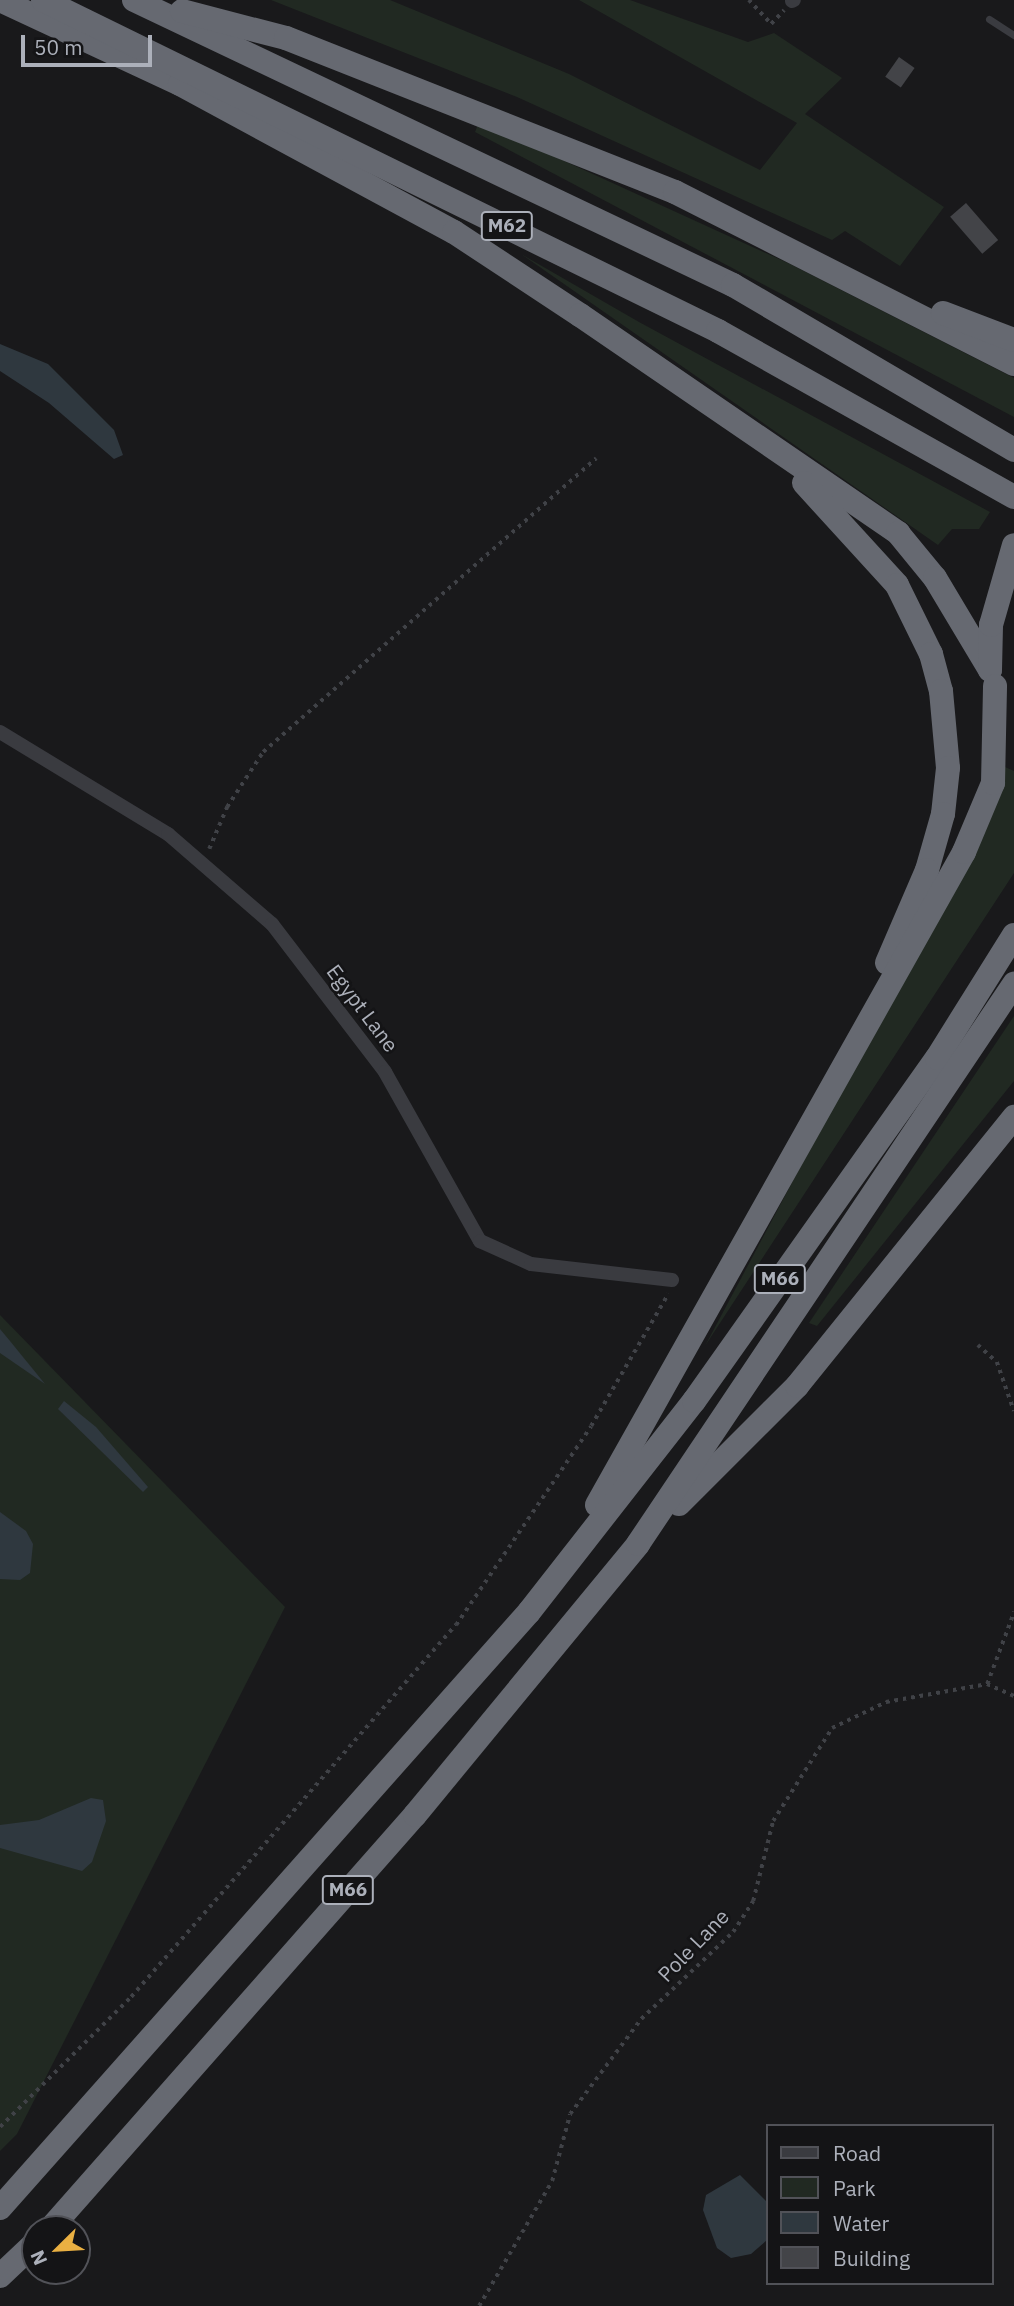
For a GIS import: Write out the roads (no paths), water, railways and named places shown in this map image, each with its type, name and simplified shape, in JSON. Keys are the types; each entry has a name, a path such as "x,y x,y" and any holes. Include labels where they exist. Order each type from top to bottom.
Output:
{"highway":[{"path":"0,0 180,84 454,232 898,533 935,578 1014,720"},
{"name":"M62","path":"43,0 718,331 1014,497"},
{"name":"M62","path":"134,0 733,285 1014,450"},
{"path":"140,0 286,38 663,187 813,259 1014,364"},
{"path":"813,259 1014,340"},
{"path":"718,409 826,502 863,541 916,617 941,691 948,768 943,814 927,870 830,1096"},
{"path":"529,1612 588,1521 830,1096 985,807 997,756 991,625 1014,545"},
{"name":"M66","path":"0,2208 529,1612 694,1401 937,1058 1014,935"},
{"name":"M66","path":"62,2215 415,1815 638,1544 1014,984"},
{"path":"993,1144 1014,1117"},
{"path":"993,1144 1014,1123"},
{"name":"M66","path":"638,1544 797,1387 993,1144"},
{"path":"0,2276 21,2256"}],"street":[{"name":"Egypt Lane","path":"0,732 168,834 272,923 386,1072 480,1241 531,1264 671,1280"}],"lane":[{"path":"989,19 1014,35"}],"water":[{"path":"0,344 48,364 114,430 123,455 114,459 49,403 0,371"},
{"path":"0,1329 10,1341 45,1384 0,1353"},
{"path":"64,1401 96,1427 148,1487 143,1492 58,1409"},
{"path":"0,1512 26,1531 33,1544 30,1573 20,1580 0,1579"},
{"path":"91,1798 103,1800 106,1821 92,1862 82,1871 0,1848 0,1825 39,1820"},
{"path":"740,2175 766,2201 766,2241 751,2254 731,2258 717,2248 703,2210 706,2195"}]}
